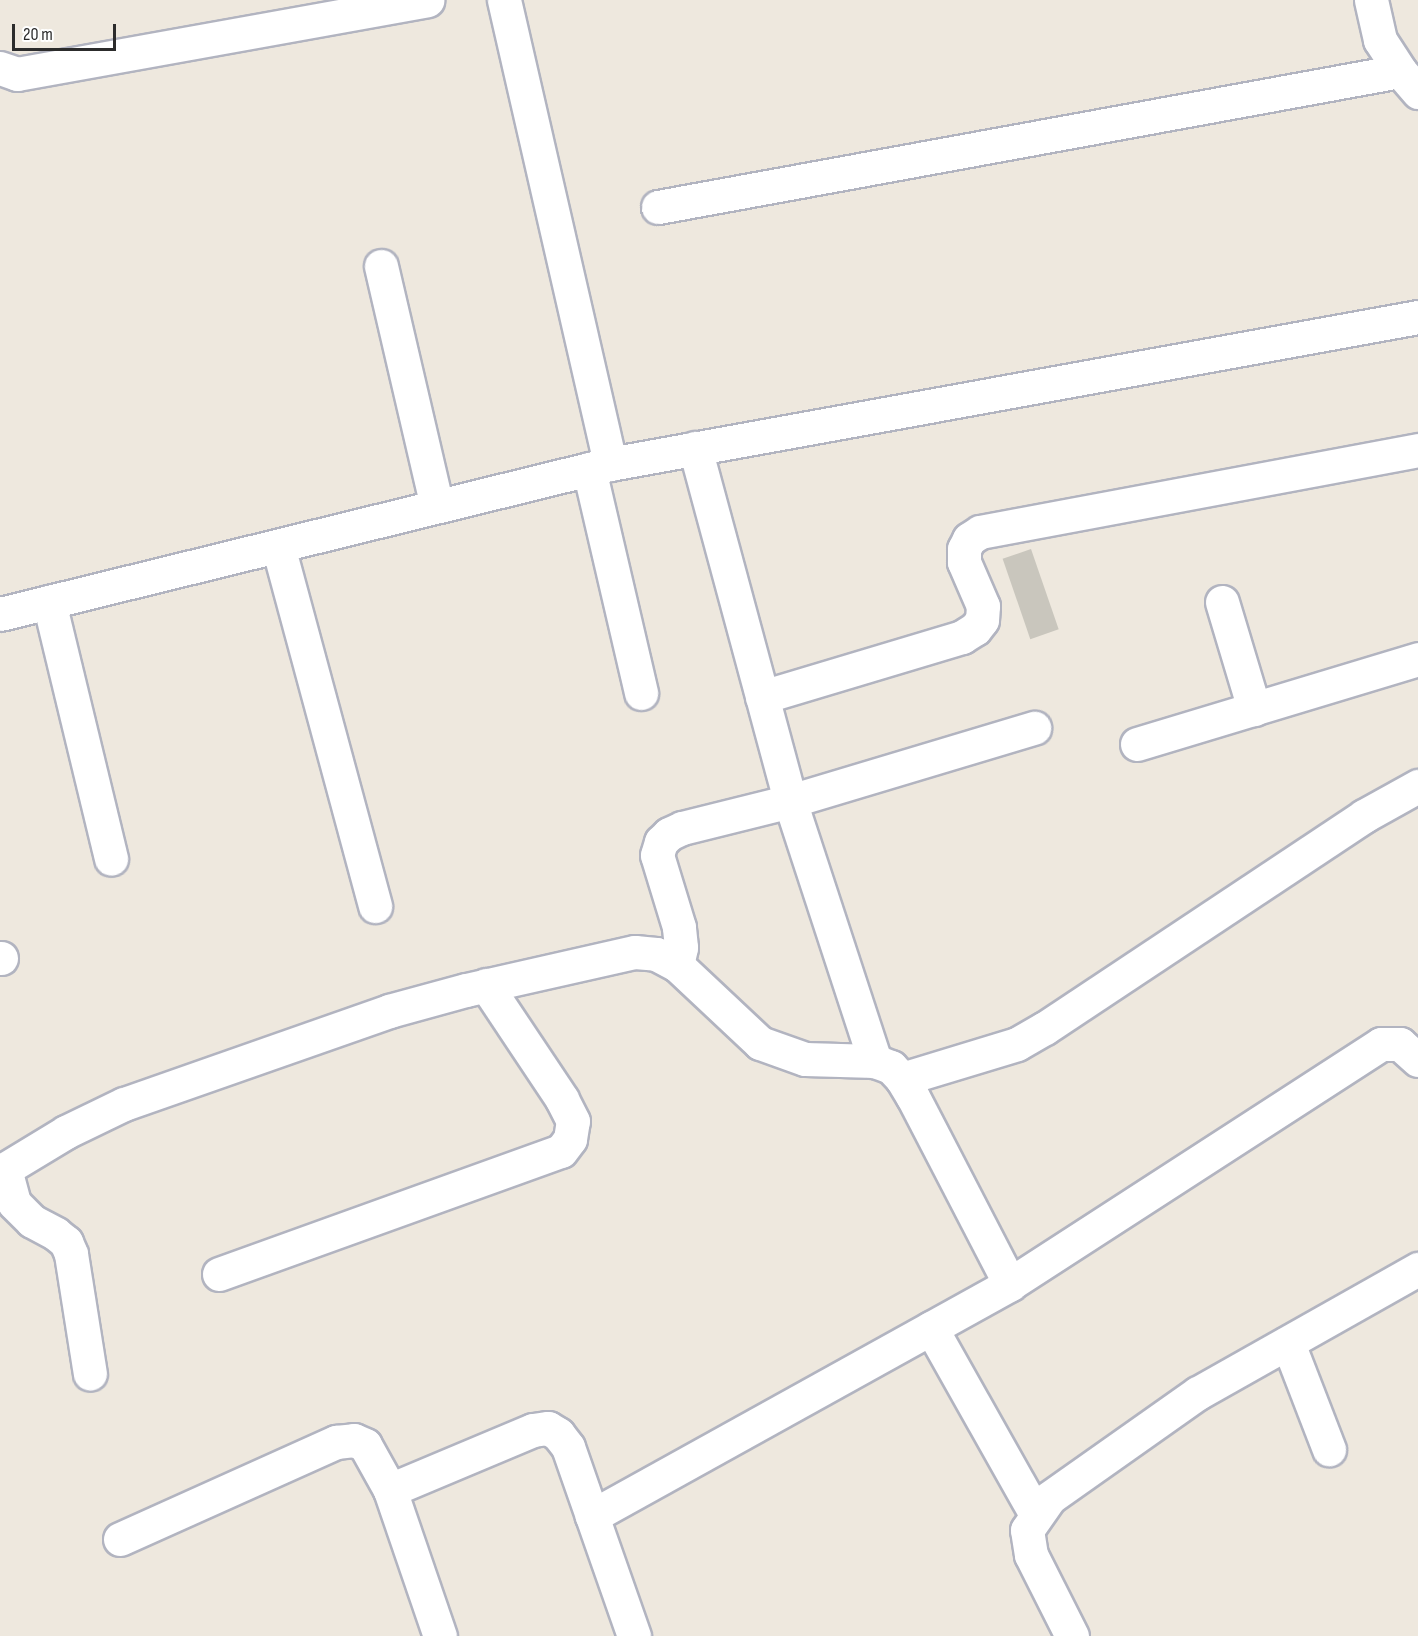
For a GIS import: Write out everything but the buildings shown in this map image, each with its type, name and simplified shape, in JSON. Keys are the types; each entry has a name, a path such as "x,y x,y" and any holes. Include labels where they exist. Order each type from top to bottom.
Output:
{"street":[{"path":"0,68 17,74 427,0"},
{"path":"504,0 599,466 641,693"},
{"path":"658,207 1409,82 1380,40 1371,0"},
{"path":"381,266 437,506"},
{"path":"0,614 599,466 1418,318"},
{"path":"695,448 790,801 874,1061"},
{"path":"762,697 962,637 975,629 982,620 983,606 964,562 964,549 969,539 980,532 1418,450"},
{"path":"278,546 375,906"},
{"path":"49,602 111,859"},
{"path":"1222,602 1254,709"},
{"path":"1137,744 1418,659"},
{"path":"678,965 681,947 680,927 657,855 661,842 669,834 682,828 790,801 1034,728"},
{"path":"902,1079 1017,1044 1045,1028 1364,816 1418,786"},
{"path":"90,1374 71,1254 66,1242 32,1221 14,1203 2,1170 66,1132 124,1104 389,1011 486,985 635,952 656,954 678,965 760,1043 805,1059 874,1061 891,1067 902,1079 1010,1284"},
{"path":"219,1274 561,1151 570,1139 573,1121 562,1099 486,985"},
{"path":"592,1516 1010,1284 1381,1044 1418,1028"},
{"path":"1381,1044 1400,1044 1418,1060"},
{"path":"1072,1636 1030,1555 1027,1530 1036,1514 1050,1498 1198,1393 1418,1269"},
{"path":"931,1328 1036,1514"},
{"path":"1288,1343 1329,1449"},
{"path":"390,1490 533,1430 548,1428 558,1434 568,1447 634,1636"},
{"path":"120,1539 336,1442 354,1440 365,1445 390,1490 441,1636"}]}
